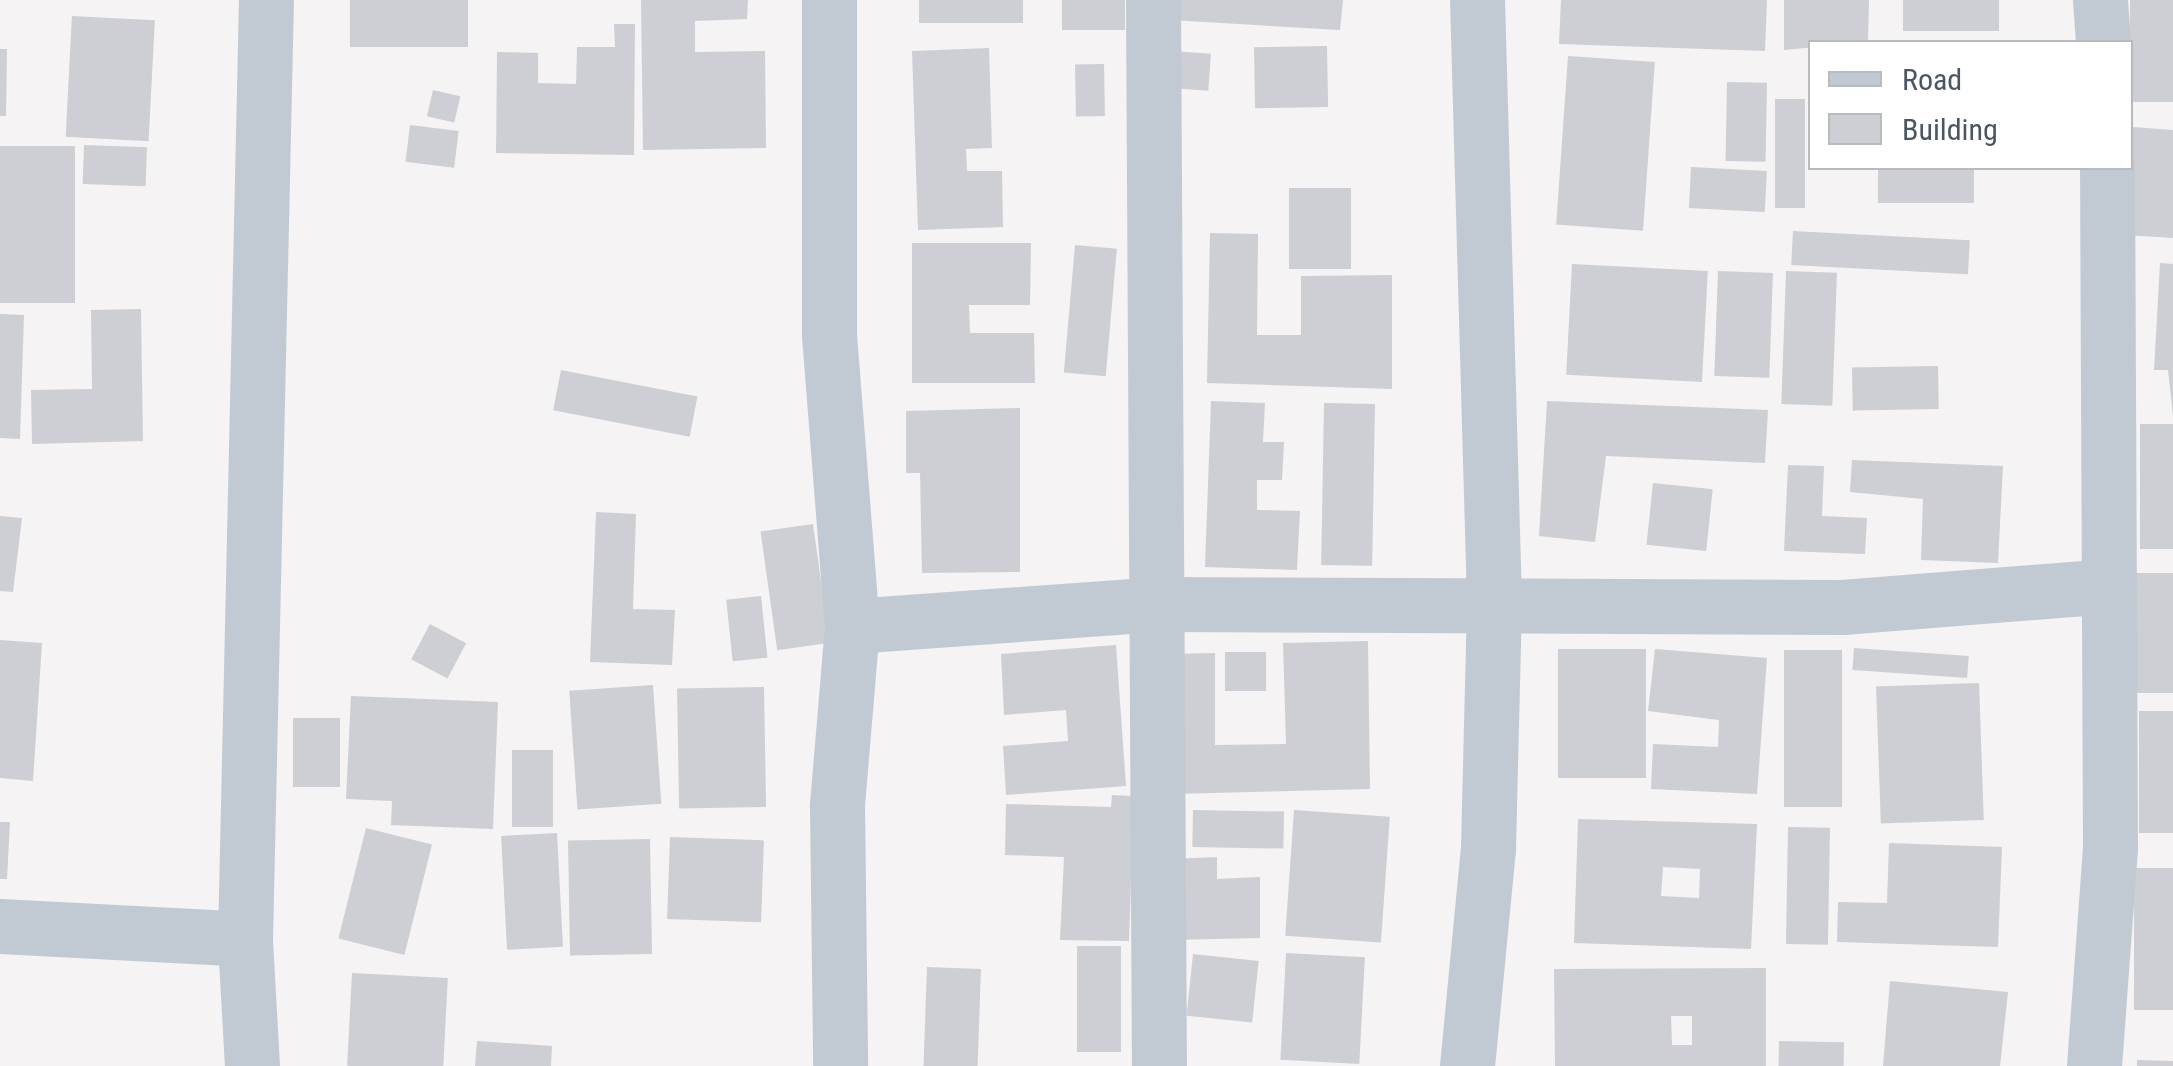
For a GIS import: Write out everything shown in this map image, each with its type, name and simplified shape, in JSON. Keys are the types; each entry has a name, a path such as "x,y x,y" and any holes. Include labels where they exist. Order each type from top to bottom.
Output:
{"street":[{"path":"252,1066 246,939 266,0"},
{"path":"829,0 829,335 852,626 837,806 840,1066"},
{"path":"1152,0 1161,604 1152,718 1158,1066"},
{"path":"1468,1066 1488,848 1494,602 1477,0"},
{"path":"2100,0 2103,40"},
{"path":"2094,1066 2110,848 2107,170"},
{"path":"852,626 1161,604 1494,602 1842,607 2109,586"},
{"path":"0,926 246,939"}],"building":[{"path":"350,0 468,0 468,47 350,47"},
{"path":"641,0 748,0 747,19 695,21 695,52 765,51 766,148 643,150"},
{"path":"919,0 1023,0 1023,23 919,23"},
{"path":"1062,0 1125,0 1125,30 1062,30"},
{"path":"1171,0 1343,0 1340,30 1170,20"},
{"path":"1561,0 1767,0 1765,51 1559,44"},
{"path":"1784,0 1869,0 1868,40 1808,40 1808,48 1784,50"},
{"path":"1903,0 1999,0 1999,31 1903,31"},
{"path":"2130,0 2173,0 2173,102 2133,102"},
{"path":"72,16 155,20 149,141 66,137"},
{"path":"614,24 635,24 634,155 496,153 497,52 538,53 538,83 576,84 577,47 615,47"},
{"path":"1327,46 1328,107 1255,108 1254,47"},
{"path":"989,48 992,148 966,149 967,171 1002,171 1003,227 918,230 912,51"},
{"path":"0,49 7,49 6,116 0,116"},
{"path":"1172,51 1211,54 1208,91 1169,88"},
{"path":"1568,56 1655,62 1643,231 1556,225"},
{"path":"1104,64 1105,116 1076,116 1075,65"},
{"path":"1727,82 1767,83 1766,162 1726,161"},
{"path":"433,90 460,96 454,123 427,116"},
{"path":"1775,99 1805,99 1805,208 1775,208"},
{"path":"410,125 459,131 454,168 405,162"},
{"path":"2133,127 2173,130 2173,238 2125,235 2130,170 2133,170"},
{"path":"84,145 147,147 146,186 83,184"},
{"path":"0,146 75,146 75,303 0,303"},
{"path":"1691,167 1767,171 1765,212 1689,208"},
{"path":"1878,170 1974,170 1974,203 1878,203"},
{"path":"1289,188 1351,188 1351,269 1289,269"},
{"path":"1793,231 1970,240 1968,274 1791,265"},
{"path":"1210,233 1258,234 1257,335 1301,335 1301,276 1392,275 1392,389 1207,383"},
{"path":"912,243 1031,243 1030,305 969,305 970,333 1034,333 1035,383 912,383"},
{"path":"1075,245 1117,249 1106,376 1064,373"},
{"path":"2160,263 2173,264 2173,416 2168,370 2154,370"},
{"path":"1572,264 1708,271 1702,382 1566,375"},
{"path":"1718,271 1773,273 1769,378 1714,376"},
{"path":"1786,271 1837,273 1832,406 1781,404"},
{"path":"141,309 143,441 32,444 31,390 92,389 91,310"},
{"path":"0,314 24,315 20,439 0,438"},
{"path":"1938,366 1939,409 1853,410 1852,368"},
{"path":"561,370 697,397 690,437 553,410"},
{"path":"1211,401 1265,403 1263,442 1284,442 1282,480 1257,480 1257,510 1300,511 1297,570 1205,567"},
{"path":"1547,401 1768,410 1765,463 1606,456 1595,542 1539,536"},
{"path":"1324,403 1375,404 1372,566 1321,565"},
{"path":"1020,408 1020,572 922,573 920,473 906,473 906,411"},
{"path":"2140,424 2173,424 2173,549 2140,549"},
{"path":"1852,460 2003,466 1998,563 1921,560 1923,499 1850,492"},
{"path":"1788,465 1824,466 1822,516 1867,518 1865,554 1784,551"},
{"path":"1653,483 1713,489 1706,551 1647,545"},
{"path":"596,512 636,514 633,609 675,610 672,665 590,662"},
{"path":"0,516 22,518 13,592 0,591"},
{"path":"813,524 830,643 777,650 761,531"},
{"path":"2124,573 2173,573 2173,693 2124,693"},
{"path":"761,596 767,658 733,661 726,600"},
{"path":"430,624 466,643 447,679 411,659"},
{"path":"0,640 42,643 33,781 0,778"},
{"path":"1368,641 1370,789 1174,794 1172,654 1215,653 1215,745 1286,744 1283,643"},
{"path":"1116,645 1126,786 1006,795 1003,746 1068,741 1066,710 1004,715 1001,654"},
{"path":"1854,648 1969,656 1967,678 1852,670"},
{"path":"1558,649 1646,649 1646,778 1558,778"},
{"path":"1655,649 1767,658 1757,794 1651,789 1653,744 1718,747 1719,720 1648,711"},
{"path":"1784,650 1842,650 1842,807 1784,807"},
{"path":"1225,652 1266,652 1266,691 1225,691"},
{"path":"1979,683 1984,820 1881,824 1876,687"},
{"path":"653,685 661,804 578,810 569,691"},
{"path":"764,687 766,807 679,809 677,689"},
{"path":"351,696 498,702 493,829 391,825 392,801 346,799"},
{"path":"2139,711 2173,711 2173,833 2139,833"},
{"path":"293,718 340,718 340,787 293,787"},
{"path":"512,750 553,750 553,827 512,827"},
{"path":"1112,795 1134,796 1129,941 1060,940 1064,857 1005,855 1006,804 1111,807"},
{"path":"1193,810 1284,812 1283,849 1192,847"},
{"path":"1294,810 1390,817 1381,942 1285,936"},
{"path":"1578,819 1757,824 1751,949 1574,943","holes":["1663,867 1700,869 1699,898 1661,896"]},
{"path":"0,822 10,822 7,879 0,879"},
{"path":"1788,827 1830,828 1828,945 1786,944"},
{"path":"366,828 432,844 404,955 338,939"},
{"path":"557,833 563,947 507,950 501,836"},
{"path":"670,837 764,840 761,922 667,919"},
{"path":"650,839 652,954 570,955 568,840"},
{"path":"1889,843 2002,847 1998,947 1837,942 1838,902 1887,903"},
{"path":"1217,857 1217,879 1260,877 1260,938 1171,940 1170,859"},
{"path":"2134,868 2173,868 2173,1010 2134,1010"},
{"path":"1077,946 1121,946 1121,1052 1077,1052"},
{"path":"1286,953 1365,957 1359,1064 1280,1060"},
{"path":"1193,954 1259,961 1252,1023 1187,1016"},
{"path":"927,967 981,969 978,1066 924,1066"},
{"path":"1766,968 1766,1066 1555,1066 1554,969","holes":["1671,1016 1692,1016 1692,1045 1672,1045"]},
{"path":"352,973 448,978 443,1066 347,1066"},
{"path":"1890,981 2008,992 2000,1066 1883,1066"},
{"path":"477,1041 552,1046 551,1066 475,1066"},
{"path":"1779,1041 1844,1042 1844,1066 1779,1066"},
{"path":"2137,1060 2173,1061 2173,1066 2137,1066"}]}
